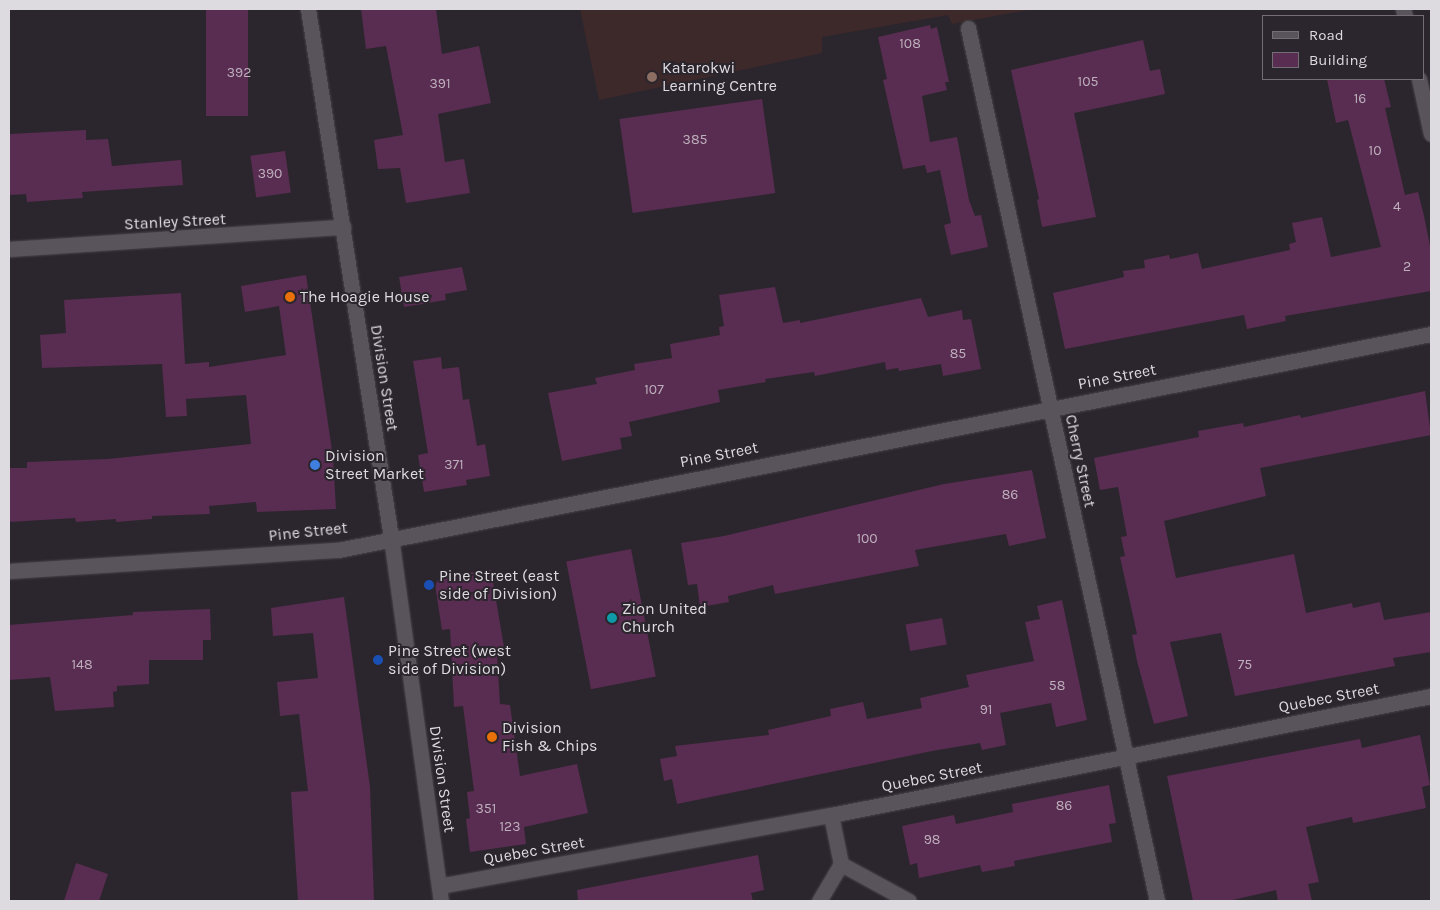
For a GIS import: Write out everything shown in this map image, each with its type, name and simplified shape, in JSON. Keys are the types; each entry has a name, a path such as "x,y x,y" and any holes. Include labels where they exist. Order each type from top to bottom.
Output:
{"street":[{"name":"Division Street","path":"308,9 391,537 441,901"},
{"name":"Cherry Street","path":"968,28 1157,901"},
{"path":"1419,80 1431,134"},
{"name":"Stanley Street","path":"9,249 343,227"},
{"name":"Pine Street","path":"9,571 338,550 391,537 1431,334"},
{"name":"Quebec Street","path":"439,886 831,815 1431,696"},
{"path":"820,901 841,864 831,815"},
{"path":"841,864 909,901"}],"shaded area":[{"name":"Katarokwi Learning Centre","path":"580,9 1033,9 952,24 948,15 822,37 822,53 599,100"}],"building":[{"path":"206,9 248,9 248,116 206,116"},
{"path":"361,9 436,9 442,54 479,46 491,103 438,114 445,162 464,159 470,193 406,203 400,168 378,169 374,140 403,135 386,46 366,49"},
{"path":"930,25 931,29 937,27 949,82 945,82 947,90 922,96 930,142 957,137 969,200 975,216 981,215 988,247 951,255 944,225 951,223 940,170 927,173 925,165 903,169 883,80 887,79 878,37"},
{"path":"1143,40 1150,71 1160,69 1165,94 1074,113 1096,217 1042,227 1037,200 1039,199 1011,70"},
{"path":"1327,80 1384,80 1391,107 1385,108 1405,195 1418,192 1424,216 1431,251 1431,291 1285,316 1286,321 1247,329 1244,315 1065,349 1053,293 1124,277 1123,271 1145,268 1144,260 1169,255 1170,259 1198,253 1202,269 1290,250 1289,244 1296,242 1292,223 1322,217 1331,257 1381,247 1348,120 1336,123"},
{"path":"762,99 775,193 633,213 619,119"},
{"path":"86,130 86,140 108,139 112,166 181,160 183,185 82,192 83,198 27,202 26,194 10,195 9,134"},
{"path":"285,151 291,193 256,197 250,156"},
{"path":"462,267 467,290 445,294 446,300 404,307 399,277"},
{"path":"306,275 333,457 336,509 257,512 256,502 209,506 210,514 152,516 152,519 116,522 116,519 76,522 75,518 9,522 9,468 27,468 27,462 108,459 251,444 246,395 186,399 187,416 166,417 162,364 42,368 40,335 66,333 64,300 181,293 185,364 209,362 209,367 286,355 279,306 245,312 241,286"},
{"path":"775,287 783,323 800,320 800,323 921,298 928,317 962,310 963,320 971,319 981,369 943,376 941,364 899,371 898,368 886,370 885,362 815,376 814,372 765,379 766,382 718,390 720,402 629,422 632,436 620,438 622,449 562,461 548,393 597,384 595,378 635,370 634,364 672,358 670,344 720,335 719,327 724,326 719,295"},
{"path":"441,357 442,369 459,367 463,400 469,399 477,446 485,444 490,476 466,480 467,485 424,492 418,455 428,453 413,361"},
{"path":"1425,391 1431,435 1260,468 1266,496 1164,521 1176,578 1294,554 1306,613 1352,603 1353,608 1380,602 1384,620 1431,612 1431,652 1393,658 1395,666 1235,696 1221,633 1170,642 1188,716 1154,724 1137,661 1132,635 1137,634 1120,557 1125,556 1121,537 1127,536 1118,487 1100,490 1094,458 1199,437 1198,431 1243,423 1244,427 1300,415 1301,418"},
{"path":"1032,470 1046,538 1009,546 1006,534 915,550 919,566 775,594 773,585 728,596 729,602 700,607 697,584 688,585 681,543 724,536 944,484"},
{"name":"Zion United Church","path":"631,549 656,677 591,689 566,562"},
{"path":"491,570 505,653 497,654 500,704 510,705 520,776 577,764 588,813 524,827 526,844 470,852 466,819 470,818 467,792 474,791 463,706 454,707 450,629 442,630 435,585 441,576"},
{"path":"344,597 370,787 374,901 298,901 291,792 308,791 299,714 280,716 277,682 318,678 313,633 273,636 271,608"},
{"path":"1062,600 1087,720 1056,727 1051,703 1000,713 1006,745 982,750 980,743 932,751 677,804 672,779 664,781 660,759 677,756 675,746 769,735 768,730 831,716 830,709 863,702 867,719 922,708 920,698 969,687 966,675 1034,661 1025,622 1040,619 1037,606"},
{"path":"210,609 211,640 203,640 203,660 149,660 149,684 117,686 117,691 113,692 114,707 55,711 50,677 9,680 9,625 133,615 133,612"},
{"path":"942,618 947,645 910,651 906,624"},
{"path":"1420,735 1430,785 1422,787 1426,808 1353,823 1352,817 1306,827 1319,882 1308,884 1312,901 1278,901 1276,890 1228,901 1193,901 1167,776 1360,739 1362,748"},
{"path":"1109,785 1116,823 1109,824 1112,842 1014,861 1015,866 982,872 980,865 919,878 917,863 910,865 902,826 954,815 956,824 1013,812 1012,804"},
{"path":"758,855 764,890 751,893 753,901 578,901 577,890"},
{"path":"76,863 108,874 99,901 64,901"}],"place":[{"name":"Katarokwi Learning Centre","path":"652,77"},
{"name":"The Hoagie House","path":"290,297"},
{"name":"Division Street Market","path":"315,465"},
{"name":"Pine Street (east side of Division)","path":"429,585"},
{"name":"Zion United Church","path":"612,618"},
{"name":"Pine Street (west side of Division)","path":"378,660"},
{"name":"Division Fish & Chips","path":"492,737"}]}
